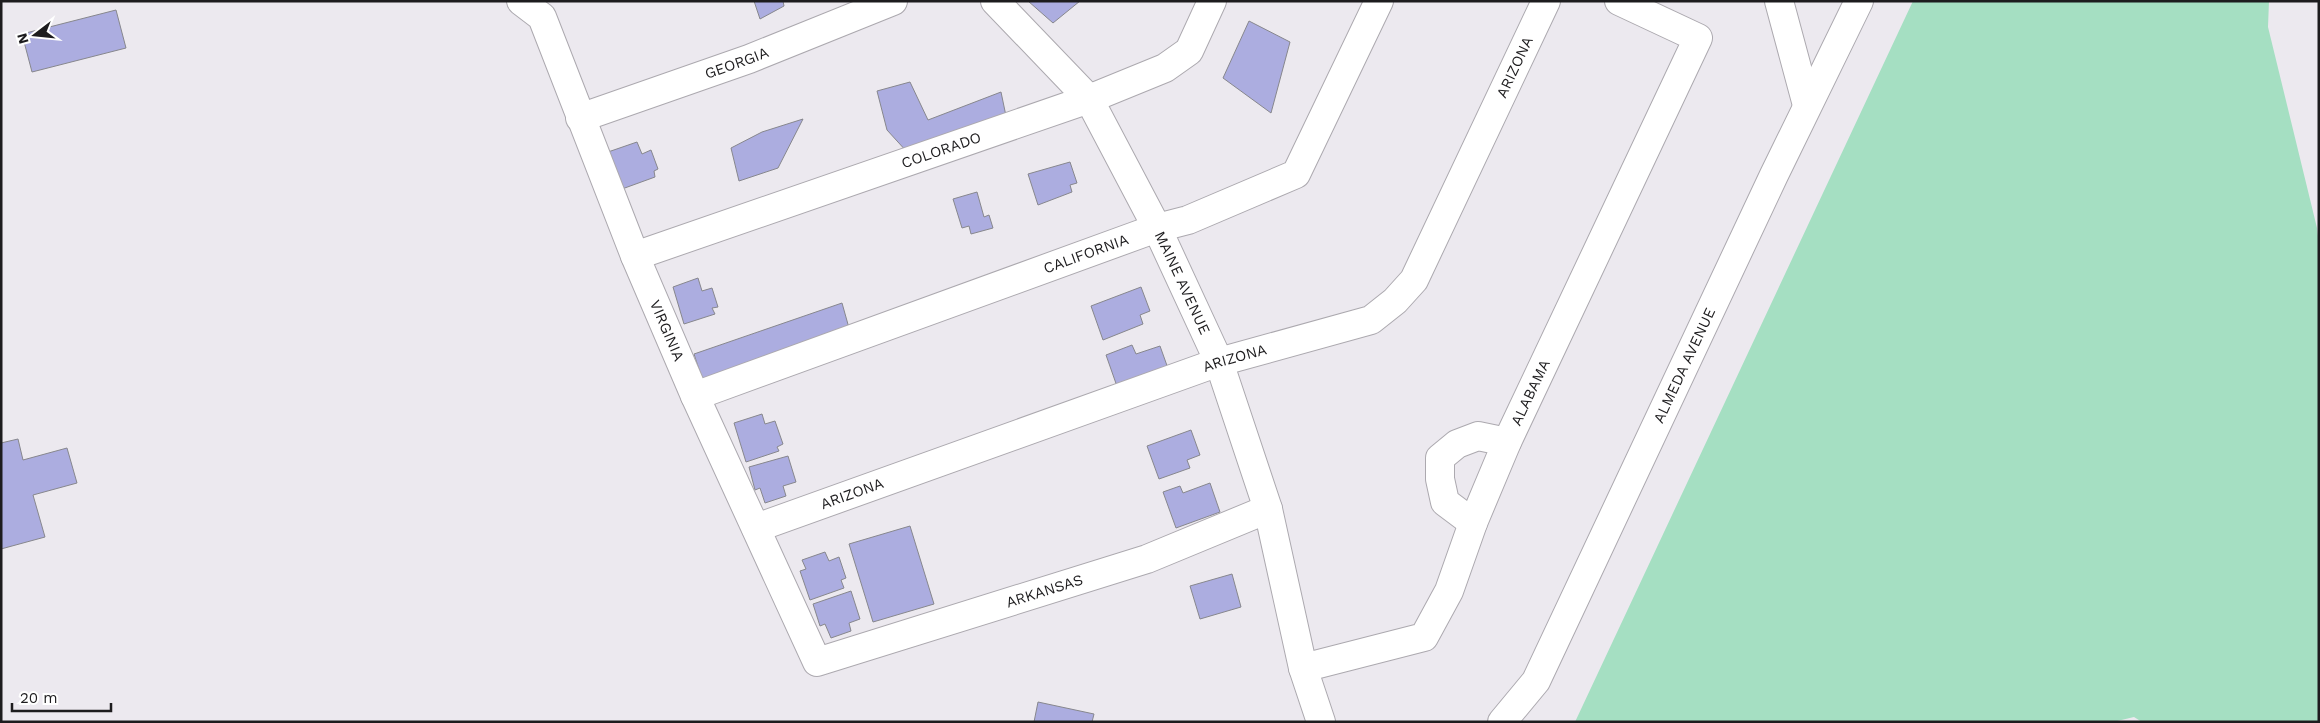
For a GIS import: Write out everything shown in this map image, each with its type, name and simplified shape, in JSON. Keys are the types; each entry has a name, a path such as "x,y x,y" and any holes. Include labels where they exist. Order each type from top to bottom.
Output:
{"street":[{"name":"VIRGINIA","path":"521,1 542,17 635,256 695,396 817,662"},
{"name":"GEORGIA","path":"580,118 749,59 893,1"},
{"name":"MAINE AVENUE","path":"996,1 1089,99 1157,228 1219,362 1268,509 1303,668 1321,722"},
{"name":"COLORADO","path":"635,256 1089,99 1165,68 1189,50 1212,1"},
{"name":"CALIFORNIA","path":"695,396 1157,228 1188,220 1296,174 1379,1"},
{"name":"ARIZONA","path":"756,528 1219,362 1371,320 1395,301 1414,280 1546,1"},
{"name":"ALABAMA","path":"1303,668 1424,637 1449,591 1473,524 1507,442 1698,38 1619,1"},
{"path":"1779,1 1807,106"},
{"name":"ALMEDA AVENUE","path":"1502,722 1536,681 1807,106 1859,1"},
{"path":"1473,524 1445,502 1440,479 1440,458 1457,444 1478,436 1507,442"},
{"name":"ARKANSAS","path":"817,662 1148,559 1268,509"}],"green space":[{"path":"1913,1 2269,1 2268,27 2317,228 2319,244 2319,722 2142,722 2134,717 2113,722 1575,722"}],"building":[{"path":"754,1 783,1 784,6 760,19"},
{"path":"1028,1 1080,1 1053,23"},
{"path":"116,10 126,48 32,72 22,34"},
{"path":"1249,21 1290,42 1271,113 1223,78"},
{"path":"910,82 928,120 1001,92 1006,116 908,153 887,130 877,91"},
{"path":"803,119 778,168 739,181 731,148 762,132"},
{"path":"637,142 642,154 651,150 658,169 654,171 655,177 622,189 608,152"},
{"path":"1070,162 1077,183 1070,185 1072,192 1038,205 1028,174"},
{"path":"977,192 984,217 989,215 993,228 971,234 969,226 962,228 953,199"},
{"path":"698,278 702,291 712,288 718,307 712,308 715,314 684,324 673,287"},
{"path":"1141,287 1150,311 1140,315 1143,324 1103,340 1091,306"},
{"path":"842,303 849,328 703,382 694,354"},
{"path":"1132,345 1136,354 1160,346 1170,374 1119,392 1106,355"},
{"path":"762,414 765,424 775,421 783,444 777,447 779,451 746,462 734,423"},
{"path":"1191,430 1200,455 1187,460 1190,468 1159,479 1147,446"},
{"path":"18,439 23,460 67,448 77,483 33,495 45,537 1,549 1,443"},
{"path":"788,456 796,482 783,486 786,496 765,503 760,488 755,490 749,467"},
{"path":"1210,483 1220,512 1176,528 1163,492 1180,486 1183,493"},
{"path":"910,526 934,604 873,622 849,544"},
{"path":"825,552 829,561 839,557 846,578 841,580 844,588 810,600 800,571 806,569 802,560"},
{"path":"1232,574 1241,607 1200,619 1190,586"},
{"path":"851,591 860,619 849,623 851,631 831,638 825,624 820,626 813,604"},
{"path":"1038,702 1094,714 1092,722 1034,722"}]}
